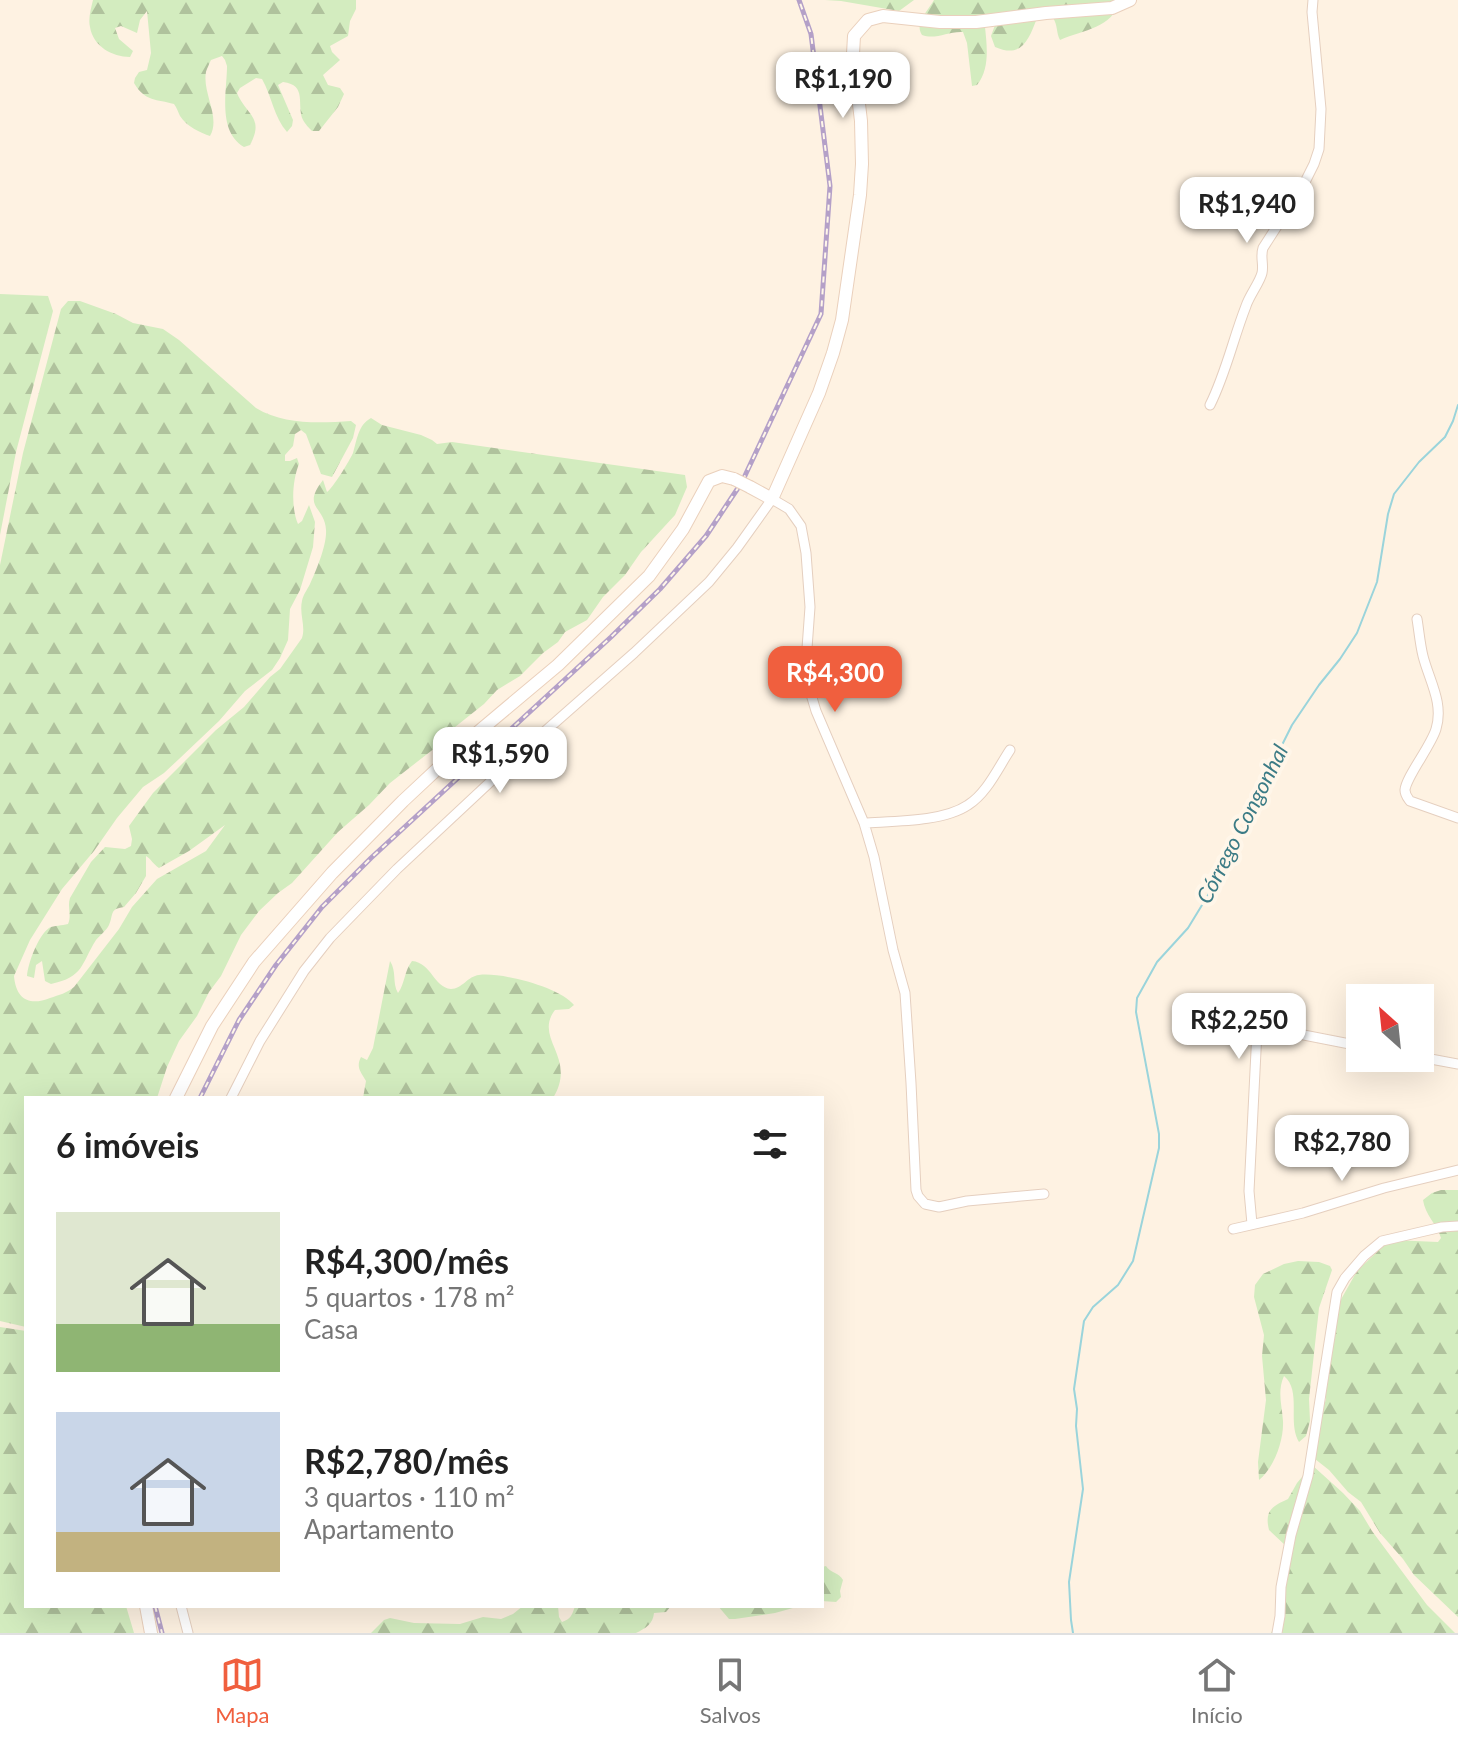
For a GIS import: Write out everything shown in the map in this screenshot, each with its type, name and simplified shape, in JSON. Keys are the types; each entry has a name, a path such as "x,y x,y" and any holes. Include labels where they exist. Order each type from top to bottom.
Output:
{"street":[{"path":"232,1096 260,1041 304,971 330,938 408,858 709,582 772,499 819,393 842,320 862,164 854,36 868,20 883,16 976,22 1112,8 1130,0"},
{"path":"1210,405 1227,369 1245,306 1261,276 1263,248 1304,184 1319,149 1321,117 1313,0"},
{"path":"177,1096 212,1026 254,962 332,873 403,801 465,743 558,665 649,576 683,529 709,481 722,476 734,479 789,509 801,526 810,607 806,662 810,691 864,823 905,993 918,1196 925,1204 939,1207 967,1201 1044,1194"},
{"path":"1417,619 1423,655 1436,694 1438,719 1431,743 1405,793 1410,801 1458,818"},
{"path":"864,823 933,817 968,805 981,793 1010,750"},
{"path":"1252,1224 1249,1191 1257,1031 1268,1028 1346,1043"},
{"path":"1434,1060 1458,1064"},
{"path":"1233,1229 1458,1170"},
{"path":"1277,1633 1281,1587 1291,1535 1308,1476 1337,1292 1367,1252 1382,1241 1458,1226"},
{"path":"146,1608 151,1633"},
{"path":"182,1608 188,1633"}],"green space":[{"path":"93,0 356,0 348,36 330,46 340,60 323,75 328,85 340,88 344,94 319,131 312,131 303,120 296,87 283,82 278,85 293,120 287,132 262,79 256,78 237,93 256,128 250,145 244,147 230,131 227,121 227,66 222,56 211,60 206,72 213,129 210,136 206,135 186,123 174,104 147,97 134,83 139,72 147,70 151,53 147,11 140,20 137,33 121,26 115,28 119,39 133,51 130,57 123,56 110,53 95,40 89,24"},
{"path":"825,0 914,0 899,11"},
{"path":"934,0 1121,0 1117,10 1104,22 1060,40 1053,18 1037,18 1027,40 1018,49 995,47 991,36 995,25 985,27 986,65 977,85 972,86 963,32 932,36 922,35 920,31 921,22"},
{"path":"0,294 48,296 53,311 16,452 0,535"},
{"path":"68,301 80,301 133,323 163,329 267,414 314,422 351,421 356,425 353,438 332,477 321,474 306,434 301,430 295,434 293,446 285,455 285,461 297,458 299,464 293,494 294,510 298,524 309,505 315,522 313,547 300,590 290,609 288,640 280,658 272,670 245,691 179,759 143,787 62,889 30,940 14,976 21,996 30,1001 63,994 74,987 132,907 157,879 206,851 225,825 159,868 146,856 146,876 136,893 124,907 114,911 108,927 70,978 51,984 45,981 42,961 36,965 34,978 27,976 41,937 51,927 68,924 70,898 91,862 105,847 125,849 131,846 129,826 153,793 216,730 244,707 280,669 302,638 303,599 318,565 326,536 325,522 314,496 323,480 327,492 337,480 367,421 371,418 382,425 421,435 437,444 452,442 685,475 687,487 675,515 603,597 587,620 565,632 520,676 497,690 440,744 390,783 338,832 292,883 259,911 241,935 221,976 179,1041 158,1096 24,1096 24,1327 0,1321 0,565 23,453 61,309"},
{"path":"390,961 398,993 412,961 424,966 440,984 451,989 475,976 501,976 544,987 567,998 574,1005 569,1009 555,1010 550,1020 551,1040 561,1071 554,1096 363,1096 366,1081 359,1064 361,1057 367,1060 373,1048"},
{"path":"1441,1190 1458,1190 1458,1617 1414,1575 1380,1533 1361,1502 1315,1459 1339,1303 1357,1271 1377,1252 1376,1244 1392,1240 1438,1242 1441,1238 1423,1200"},
{"path":"1298,1261 1319,1262 1332,1270 1319,1308 1309,1399 1310,1421 1306,1436 1299,1442 1294,1425 1292,1390 1284,1376 1280,1393 1283,1428 1280,1445 1269,1468 1259,1480 1258,1462 1266,1400 1262,1356 1264,1335 1254,1297 1255,1285 1263,1274"},
{"path":"0,1327 24,1331 24,1608 127,1608 134,1633 0,1633"},
{"path":"1312,1465 1360,1511 1427,1605 1455,1633 1271,1633 1277,1621 1286,1546 1269,1530 1269,1513 1288,1499"},
{"path":"824,1566 843,1580 841,1597 836,1602 824,1601"},
{"path":"520,1608 558,1608 562,1622 571,1616 574,1608 669,1608 666,1612 654,1613 648,1625 636,1633 371,1633 390,1618 414,1623 460,1624 483,1617 501,1619"},
{"path":"720,1608 793,1608 775,1613 729,1619"}],"waterway":[{"name":"Córrego Congonhal","path":"1073,1633 1069,1582 1083,1489 1074,1389 1084,1321 1093,1307 1118,1285 1133,1261 1159,1148 1136,1012 1137,998 1157,962 1188,928 1221,874 1292,725 1357,633 1377,582 1394,494 1419,462 1445,437 1458,405"}],"railway":[{"path":"201,1096 239,1020 276,965 322,907 660,589 706,536 742,482 821,314 830,186 811,34 799,0"},
{"path":"156,1608 162,1633"}]}
